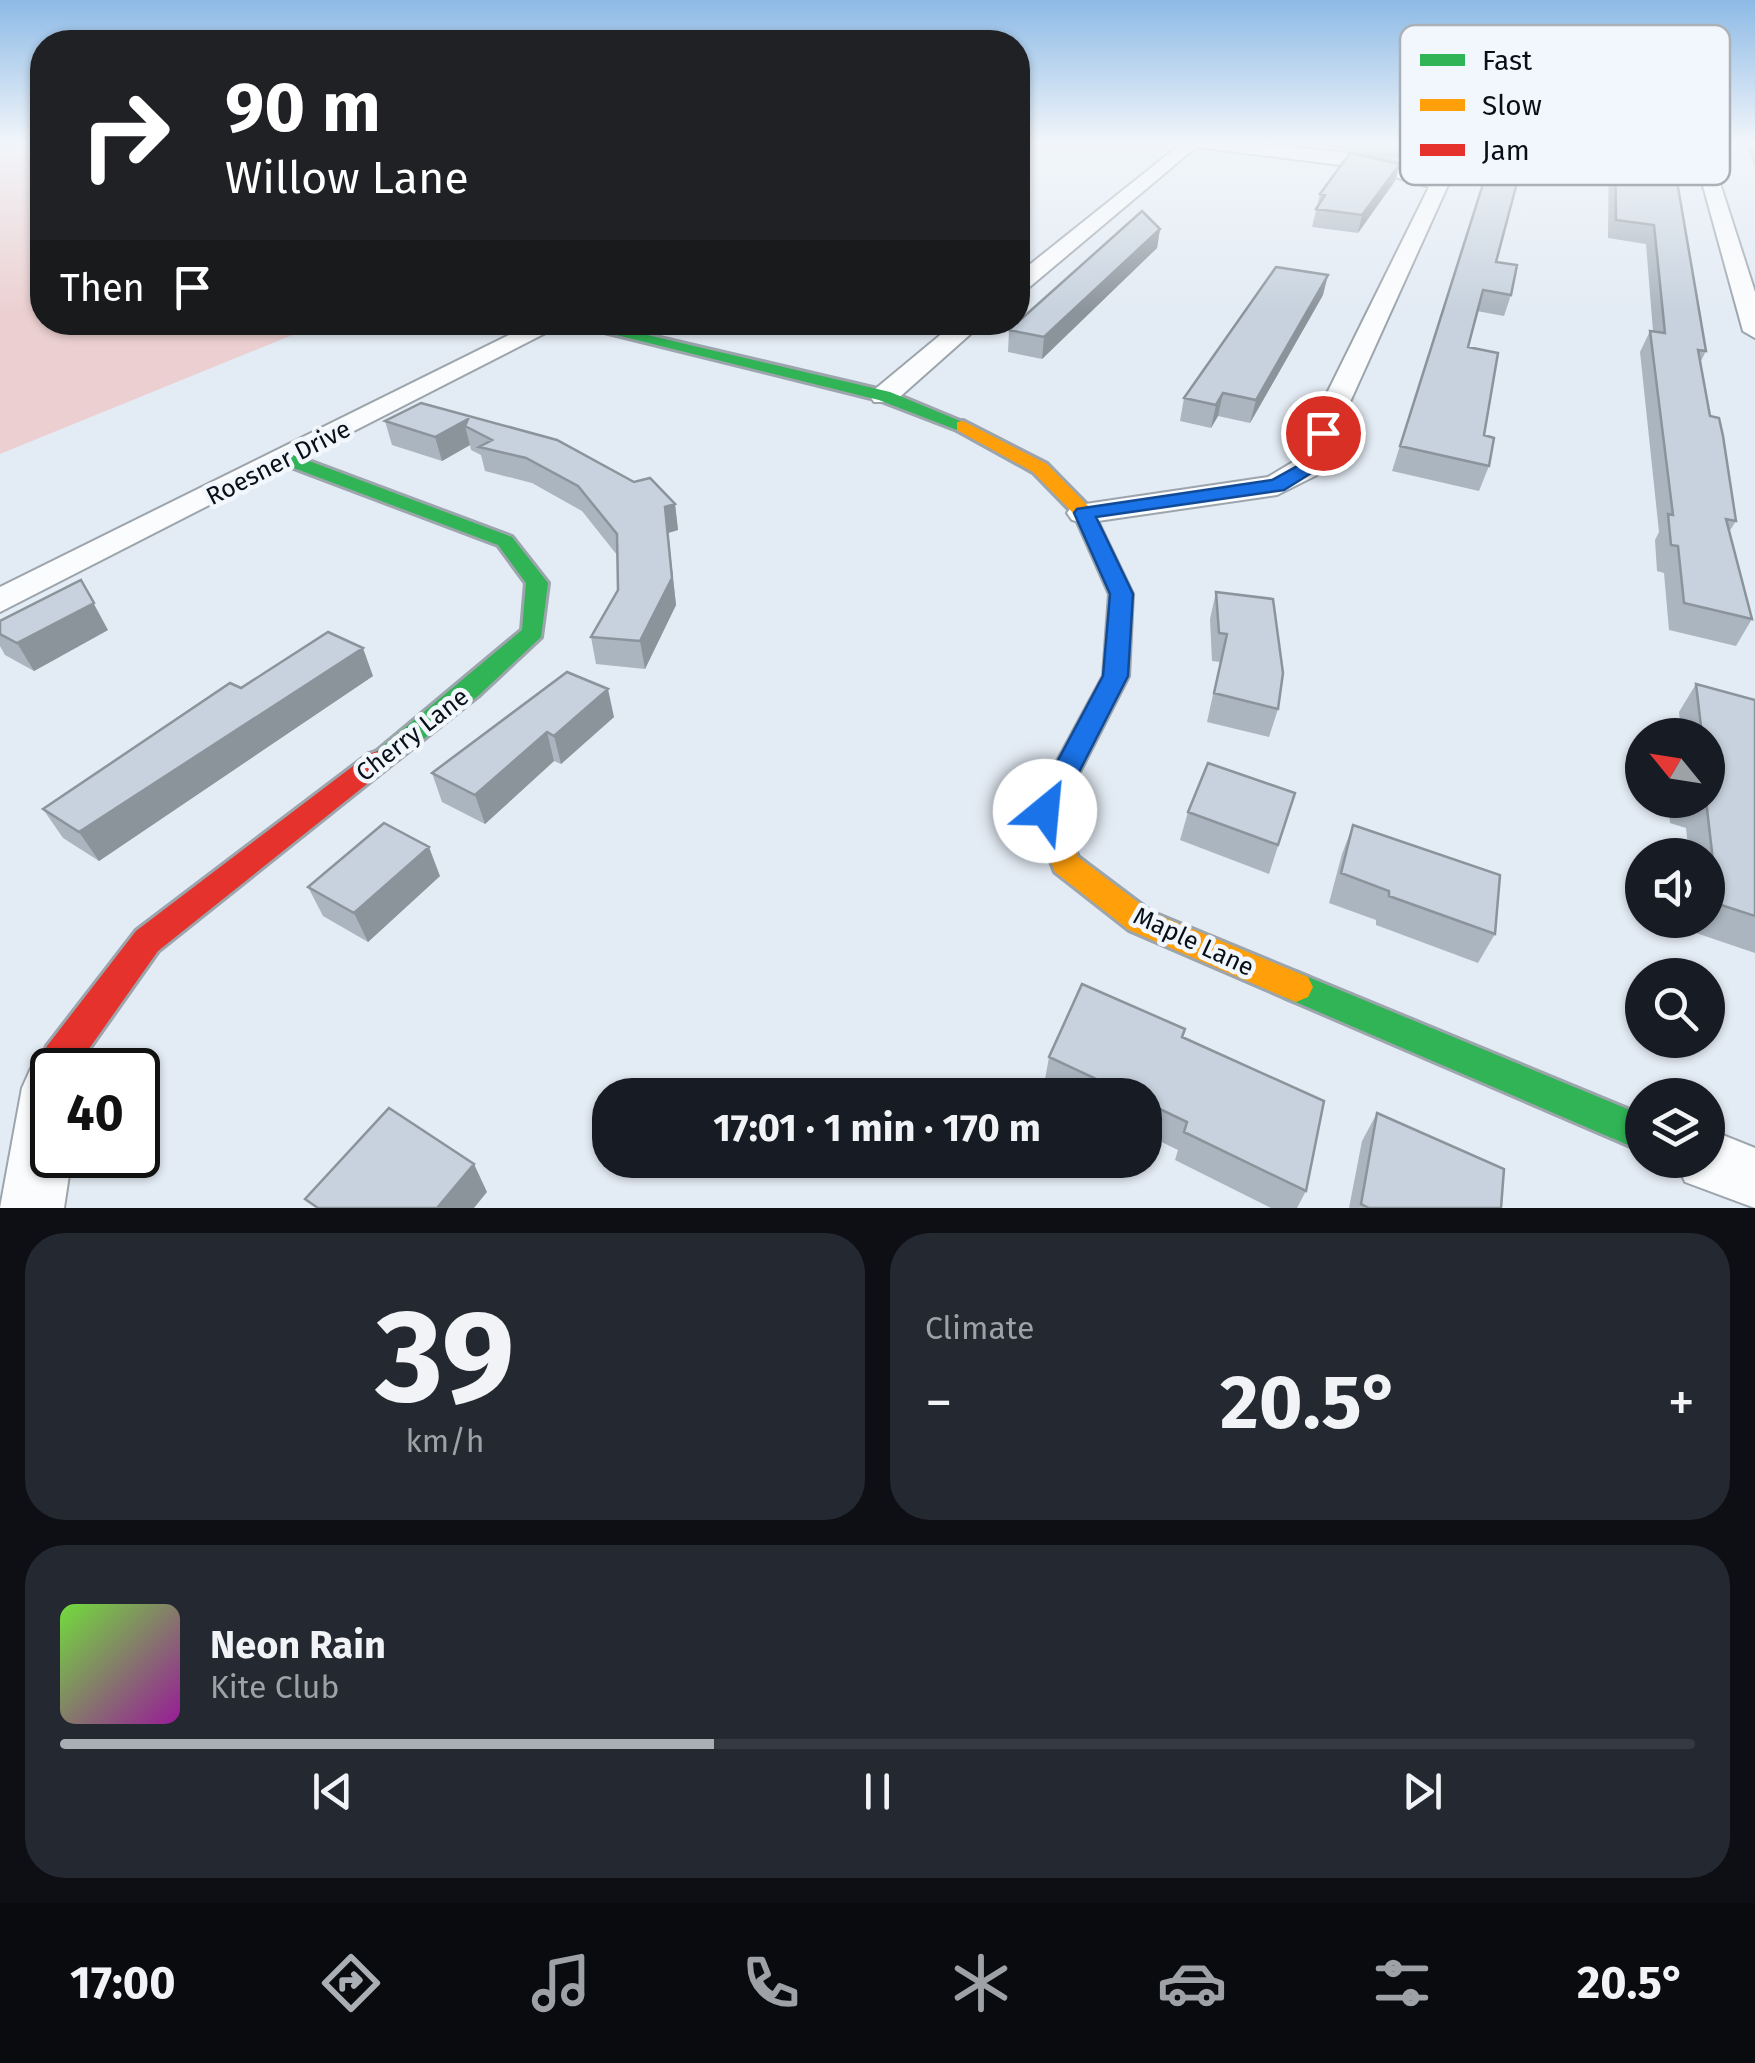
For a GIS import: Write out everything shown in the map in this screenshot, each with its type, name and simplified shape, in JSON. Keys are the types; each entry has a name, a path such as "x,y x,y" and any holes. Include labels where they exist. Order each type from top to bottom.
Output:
{"street":[{"path":"1030,276 1124,199"},
{"path":"1084,513 1278,486 1306,468 1431,199"},
{"path":"1716,199 1755,331"},
{"name":"Roesner Drive","path":"0,601 529,335"},
{"name":"Maple Lane","path":"626,335 884,396 969,428 1040,468 1084,513 1122,594 1116,676 1045,811 1066,864 1140,921 1625,1126"},
{"path":"884,396 957,335"},
{"name":"Cherry Lane","path":"66,1048 146,941 469,690 533,632 537,583 505,540 286,458"},
{"path":"1725,1168 1755,1180"},
{"path":"31,1208 36,1178"}],"shaded area":[{"path":"0,199 30,199 30,335 293,335 0,454"}],"building":[{"path":"1322,199 1374,199 1362,215 1316,209"},
{"path":"1478,199 1513,199 1496,262 1517,265 1511,295 1483,290 1468,347 1498,353 1484,435 1494,438 1489,466 1400,446"},
{"path":"1616,199 1680,199 1706,351 1698,350 1710,416 1719,418 1723,436 1736,521 1726,519 1752,619 1684,603 1678,546 1671,545 1668,514 1673,515 1650,331 1665,333 1654,225 1616,220"},
{"path":"1142,211 1160,229 1044,337 1030,334 1030,311"},
{"path":"1276,267 1328,275 1256,400 1223,393 1216,405 1184,398"},
{"path":"421,403 557,440 634,482 650,478 675,504 665,507 672,578 640,641 591,637 618,590 617,534 578,486 526,458 479,447 492,440 465,426 468,419 435,437 385,421"},
{"path":"81,580 94,603 17,643 0,634 0,621"},
{"path":"1216,592 1273,599 1283,673 1278,709 1214,693 1227,634 1219,633"},
{"path":"328,632 363,648 79,832 43,809 230,683 241,688"},
{"path":"567,672 608,689 554,736 547,732 475,795 432,773"},
{"path":"1696,684 1755,700 1755,916 1725,906 1725,838 1710,838 1708,818 1725,818 1725,718 1700,718"},
{"path":"1208,763 1295,793 1278,845 1188,812"},
{"path":"384,823 429,847 354,913 308,887"},
{"path":"1353,825 1500,875 1495,934 1389,896 1389,891 1341,873"},
{"path":"1082,984 1185,1029 1182,1037 1324,1101 1306,1191 1184,1132 1187,1122 1162,1110 1162,1078 1094,1078 1049,1057"},
{"path":"389,1108 474,1164 437,1208 318,1208 305,1199"},
{"path":"1377,1113 1504,1169 1501,1208 1369,1208 1361,1204"}],"traffic: fast":[{"path":"626,335 884,396 963,426"},
{"path":"285,458 505,541 537,583 533,632 469,690 378,761"},
{"path":"1296,987 1625,1126"}],"traffic: slow":[{"path":"963,426 1040,468 1084,513 1121,594 1116,676 1045,811 1066,864 1140,921 1296,987"}],"traffic: jam":[{"path":"67,1048 147,941 378,761"}],"route":[{"path":"1045,811 1116,676 1122,594 1111,563 1084,513 1278,486 1306,468 1323,433"}]}
